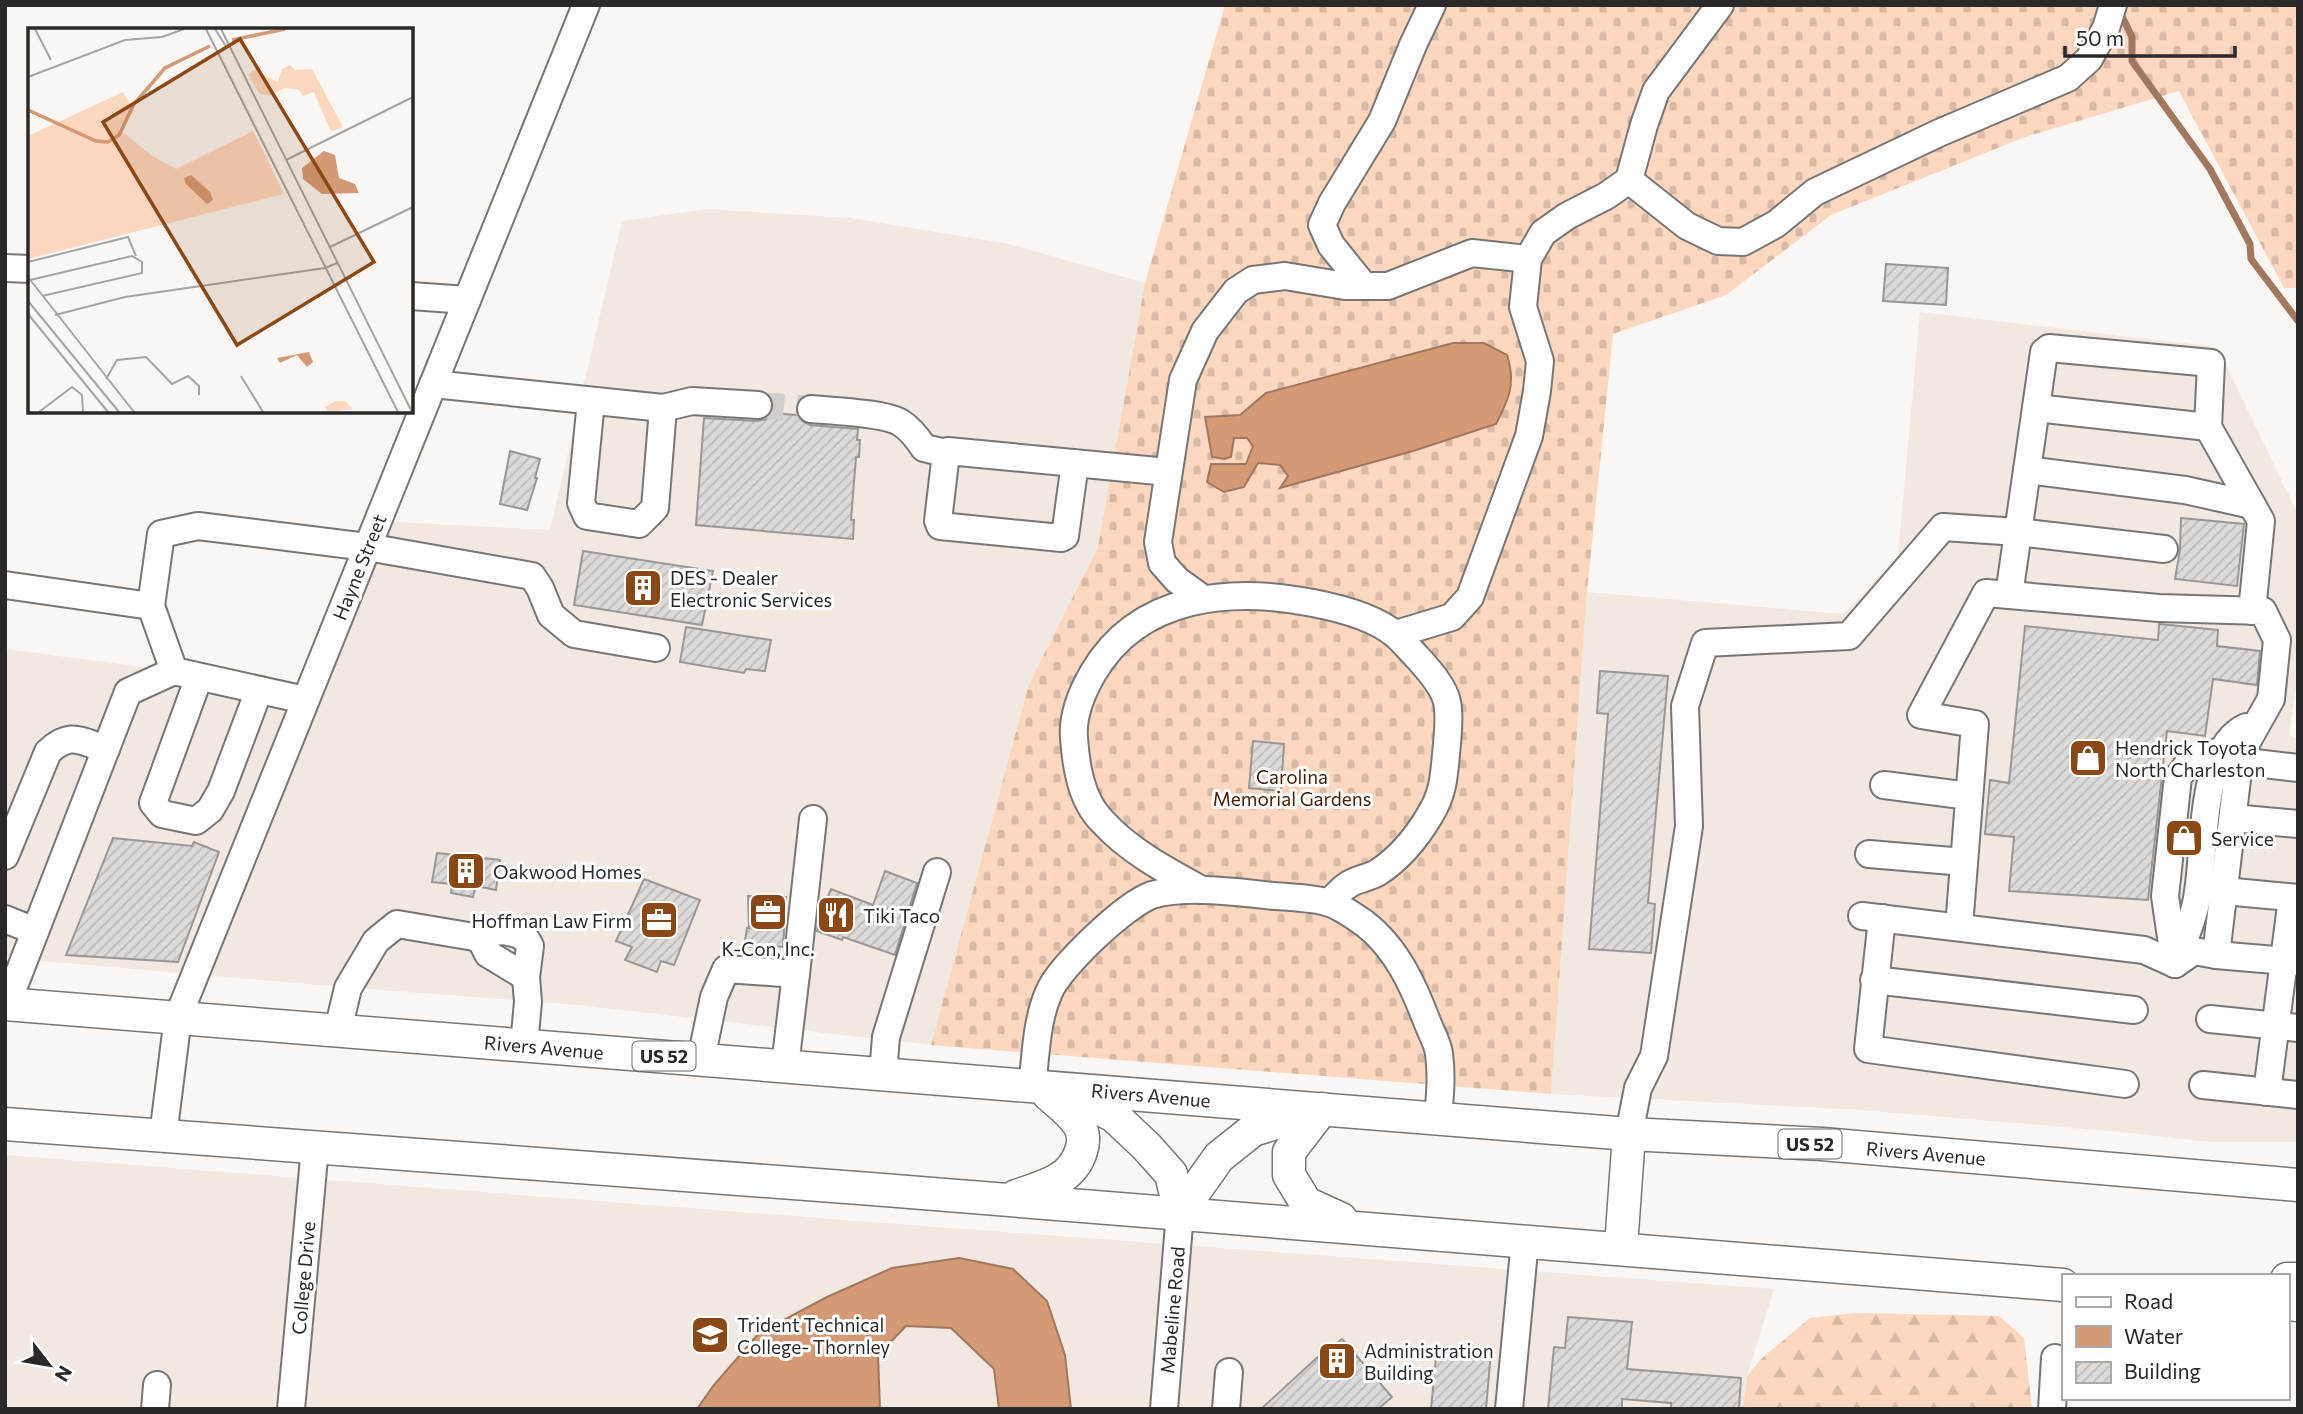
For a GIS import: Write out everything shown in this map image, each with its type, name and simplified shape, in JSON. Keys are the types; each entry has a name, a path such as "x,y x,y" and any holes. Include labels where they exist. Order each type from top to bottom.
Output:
{"main road":[{"name":"Rivers Avenue","path":"6,1004 1629,1134 1822,1144 2298,1185"},
{"path":"1009,1199 1063,1177 1075,1165 1082,1149 1083,1135 1078,1122 1044,1087"},
{"path":"1044,1087 1114,1116 1171,1174 1180,1212"},
{"path":"1180,1212 1219,1157 1253,1130 1322,1109"},
{"path":"1322,1109 1289,1152 1289,1175 1306,1203 1360,1227"},
{"path":"5,1124 1180,1212 2062,1285"},
{"path":"1621,1247 1629,1134"}],"street":[{"name":"Hayne Street","path":"163,1136 178,1017 586,5"},
{"path":"1364,286 1331,245 1322,225 1332,203 1382,121 1432,5"},
{"path":"1396,634 1452,617 1470,597 1529,436 1540,361 1523,307 1528,258 1544,233 1567,216 1606,196 1629,180 1656,92 1720,5"},
{"path":"1629,180 1687,226 1718,241 1743,242 1776,224 1815,192 1939,133 2068,78 2088,59 2106,28 2113,5"},
{"path":"1202,598 1177,580 1162,563 1158,542 1183,380 1205,331 1236,290 1253,279 1285,276 1345,286 1388,286 1472,253 1528,258"},
{"path":"5,268 28,269"},
{"path":"413,296 467,300"},
{"path":"2009,595 2044,352 2049,348 2211,363 2208,427 2261,521 2252,611"},
{"path":"433,384 663,408 692,401 758,405"},
{"path":"592,401 582,503 587,516 639,524 655,508 663,408"},
{"path":"2036,408 2208,427"},
{"path":"811,409 900,422 925,448 946,453 948,451 1168,472"},
{"path":"946,453 938,521 940,526 1061,538 1065,536 1075,463"},
{"path":"2027,470 2185,490 2252,505"},
{"path":"259,690 221,791 211,810 196,821 162,814 153,803 187,674 151,606 161,534 198,526 367,547 532,576 551,615 573,634 656,648"},
{"path":"1629,1134 1638,1088 1654,1056 1689,826 1685,706 1704,642 1849,636 1942,527 2018,532 2164,549"},
{"path":"5,585 151,606"},
{"path":"1959,927 1975,724 1921,715 1986,593 2159,608 2263,611 2277,640 2271,699 2259,721 2241,730 2221,756 2233,818 2216,954"},
{"path":"1202,890 1145,857 1100,820 1085,793 1076,764 1073,730 1082,692 1104,654 1133,628 1161,611 1202,598 1244,595 1285,597 1352,614 1396,634 1428,669 1447,699 1448,724 1443,789 1431,814 1397,858 1375,874 1349,884 1329,903"},
{"path":"6,1004 128,692 187,674 305,700"},
{"path":"5,856 48,752 70,737 106,749"},
{"path":"2175,964 2165,896 2178,777 2192,759 2221,756 2298,768"},
{"path":"1884,785 1969,796"},
{"path":"2233,818 2298,824"},
{"path":"785,1066 813,819"},
{"path":"1869,854 1964,862"},
{"path":"883,1074 886,1037 937,872"},
{"path":"1044,1087 1040,1026 1049,992 1059,974 1137,902 1154,895 1202,890 1329,903 1363,922 1386,943 1415,989 1439,1051 1441,1086 1438,1118"},
{"path":"2224,891 2295,898 2287,1027 2267,1092"},
{"path":"2125,1084 1868,1049 1874,980 1872,917 2144,950 2175,964"},
{"path":"5,919 35,931"},
{"path":"338,1030 348,988 376,941 397,924 480,939 494,932 505,931 526,939 530,946 526,976 528,1002 524,1045"},
{"path":"2175,964 2193,951 2291,961"},
{"path":"701,1059 714,997 726,970 796,974"},
{"path":"1874,980 2134,1010"},
{"path":"2210,1019 2287,1027"},
{"path":"2203,1085 2298,1096"},
{"name":"College Drive","path":"290,1409 315,1147"},
{"name":"Mabeline Road","path":"1164,1409 1180,1212"},
{"path":"1509,1409 1525,1240"},
{"path":"2052,1409 2055,1358"},
{"path":"1226,1409 1229,1372"}],"shaded area":[{"path":"708,209 850,218 1010,244 1145,283 1098,547 1029,684 931,1045 578,1005 5,958 5,649 174,671 305,700 378,521 550,530 622,221"},
{"path":"1920,312 2217,347 2298,514 2298,672 2289,735 2298,739 2298,1142 2208,1142 1860,1110 1551,1094 1587,592 1844,614 1898,556"},
{"name":"Trident Technical College- Thornley","path":"5,1155 1774,1289 1747,1376 1743,1409 5,1409"}],"green space":[{"name":"Carolina Memorial Gardens","path":"1225,5 2298,5 2298,288 2284,288 2179,91 2025,137 1831,215 1726,295 1613,334 1587,592 1551,1094 931,1045 1029,684 1098,547 1145,283"},
{"path":"1855,1313 1999,1316 2024,1338 2032,1409 1743,1409 1747,1376 1761,1359 1810,1318"}],"water":[{"path":"1453,343 1484,343 1507,355 1511,374 1510,391 1496,424 1413,451 1280,488 1288,476 1280,465 1258,463 1244,487 1224,492 1207,482 1211,464 1246,464 1253,446 1247,438 1234,438 1231,457 1212,457 1205,417 1240,415 1266,393"},
{"path":"959,1258 1013,1269 1047,1301 1065,1355 1071,1409 999,1409 994,1369 951,1328 906,1326 878,1355 880,1409 697,1409 713,1386 759,1333 827,1297 892,1268"}],"building":[{"path":"1886,264 1948,268 1946,305 1883,301"},
{"path":"771,413 796,415 810,425 858,429 859,457 856,457 851,520 854,520 853,539 696,525 704,418 757,421 766,419"},
{"path":"510,451 540,459 527,510 500,504"},
{"path":"2181,518 2244,524 2237,586 2175,579 2180,550"},
{"name":"DES - Dealer Electronic Services","path":"583,551 713,571 702,625 574,605"},
{"name":"Hendrick Toyota North Charleston","path":"2159,624 2218,630 2217,646 2260,651 2257,685 2213,679 2205,736 2167,731 2148,900 2009,891 2014,837 1985,834 1990,780 2009,783 2025,626 2158,640"},
{"path":"686,627 771,640 765,671 746,669 744,673 680,662"},
{"path":"1600,671 1668,676 1648,903 1655,904 1651,953 1589,949 1608,714 1597,713"},
{"path":"1253,741 1284,744 1281,791 1249,788"},
{"path":"113,838 192,846 194,842 219,852 178,962 66,955"},
{"name":"Oakwood Homes","path":"437,853 500,860 496,890 476,886 473,897 451,893 452,884 432,882"},
{"path":"885,871 917,883 895,955 817,931 831,889 873,905"},
{"name":"Hoffman Law Firm","path":"644,879 700,900 674,965 661,961 657,972 625,960 632,947 616,941"},
{"name":"K-Con, Inc.","path":"748,896 786,897 783,947 744,946 749,928"},
{"path":"1568,1317 1632,1322 1627,1369 1741,1378 1739,1409 1671,1409 1671,1403 1622,1399 1622,1409 1548,1409 1554,1347 1565,1348"},
{"name":"Administration Building","path":"1342,1339 1392,1397 1378,1409 1261,1409 1332,1344 1333,1346"},
{"path":"1437,1347 1491,1352 1486,1409 1431,1409"}],"waterway":[{"path":"2120,12 2132,37 2132,61 2210,169 2250,244 2251,259 2298,321"}],"tunnel":[{"path":"758,405 811,409"}],"place":[{"name":"DES - Dealer Electronic Services","path":"643,588"},
{"name":"Hendrick Toyota North Charleston","path":"2088,758"},
{"name":"Service","path":"2184,838"},
{"name":"Oakwood Homes","path":"466,871"},
{"name":"K-Con, Inc.","path":"768,912"},
{"name":"Tiki Taco","path":"836,915"},
{"name":"Hoffman Law Firm","path":"659,920"},
{"name":"Trident Technical College- Thornley","path":"710,1335"},
{"name":"Administration Building","path":"1337,1361"}]}
